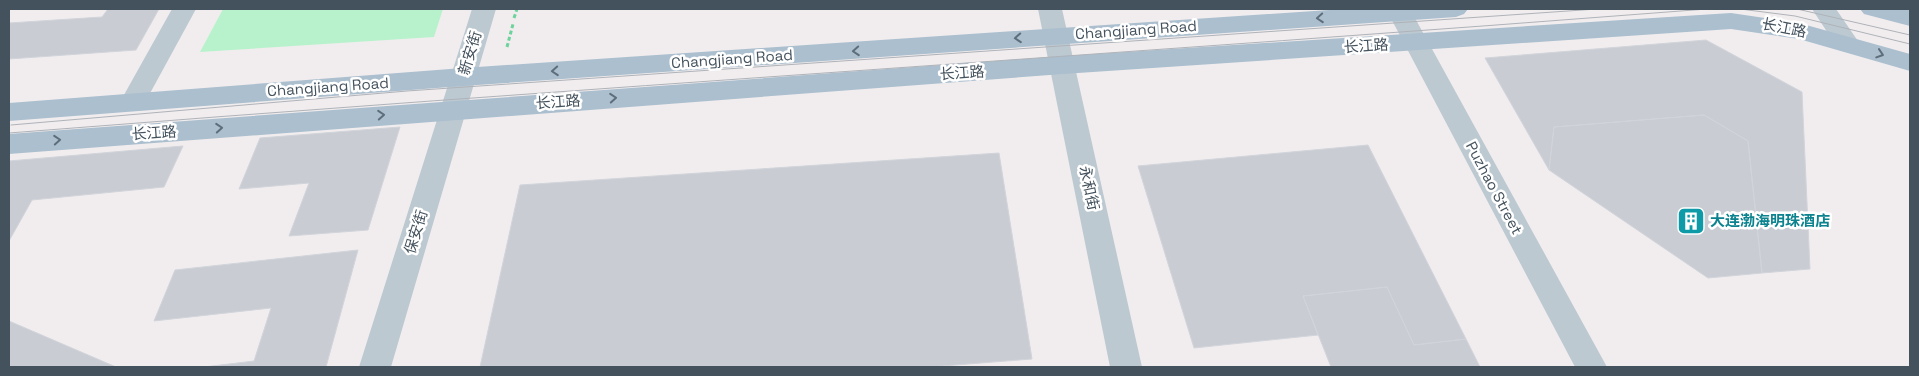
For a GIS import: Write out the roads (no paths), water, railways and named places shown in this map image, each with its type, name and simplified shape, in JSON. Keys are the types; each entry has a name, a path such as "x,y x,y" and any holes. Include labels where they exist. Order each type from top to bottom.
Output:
{"main road":[{"name":"Changjiang Road","path":"9,112 133,102 458,95 1056,35 1399,11 1456,9"},
{"path":"1872,9 1910,18"},
{"name":"长江路","path":"9,144 458,95 1063,65 1731,21 1775,25 1910,63"}],"street":[{"path":"133,102 184,9"},
{"name":"新安街","path":"458,95 484,9"},
{"name":"永和街","path":"1050,9 1126,367"},
{"path":"1824,9 1848,44"},
{"name":"Puzhao Street","path":"1399,11 1591,367"},
{"name":"保安街","path":"375,367 458,95"}],"tram line":[{"path":"11,125 407,91 1597,9"},
{"path":"9,133 1707,9"},
{"path":"1740,9 1795,16 1910,44"},
{"path":"1797,9 1910,35"}],"place":[{"name":"大连渤海明珠酒店","path":"1691,221"}]}
